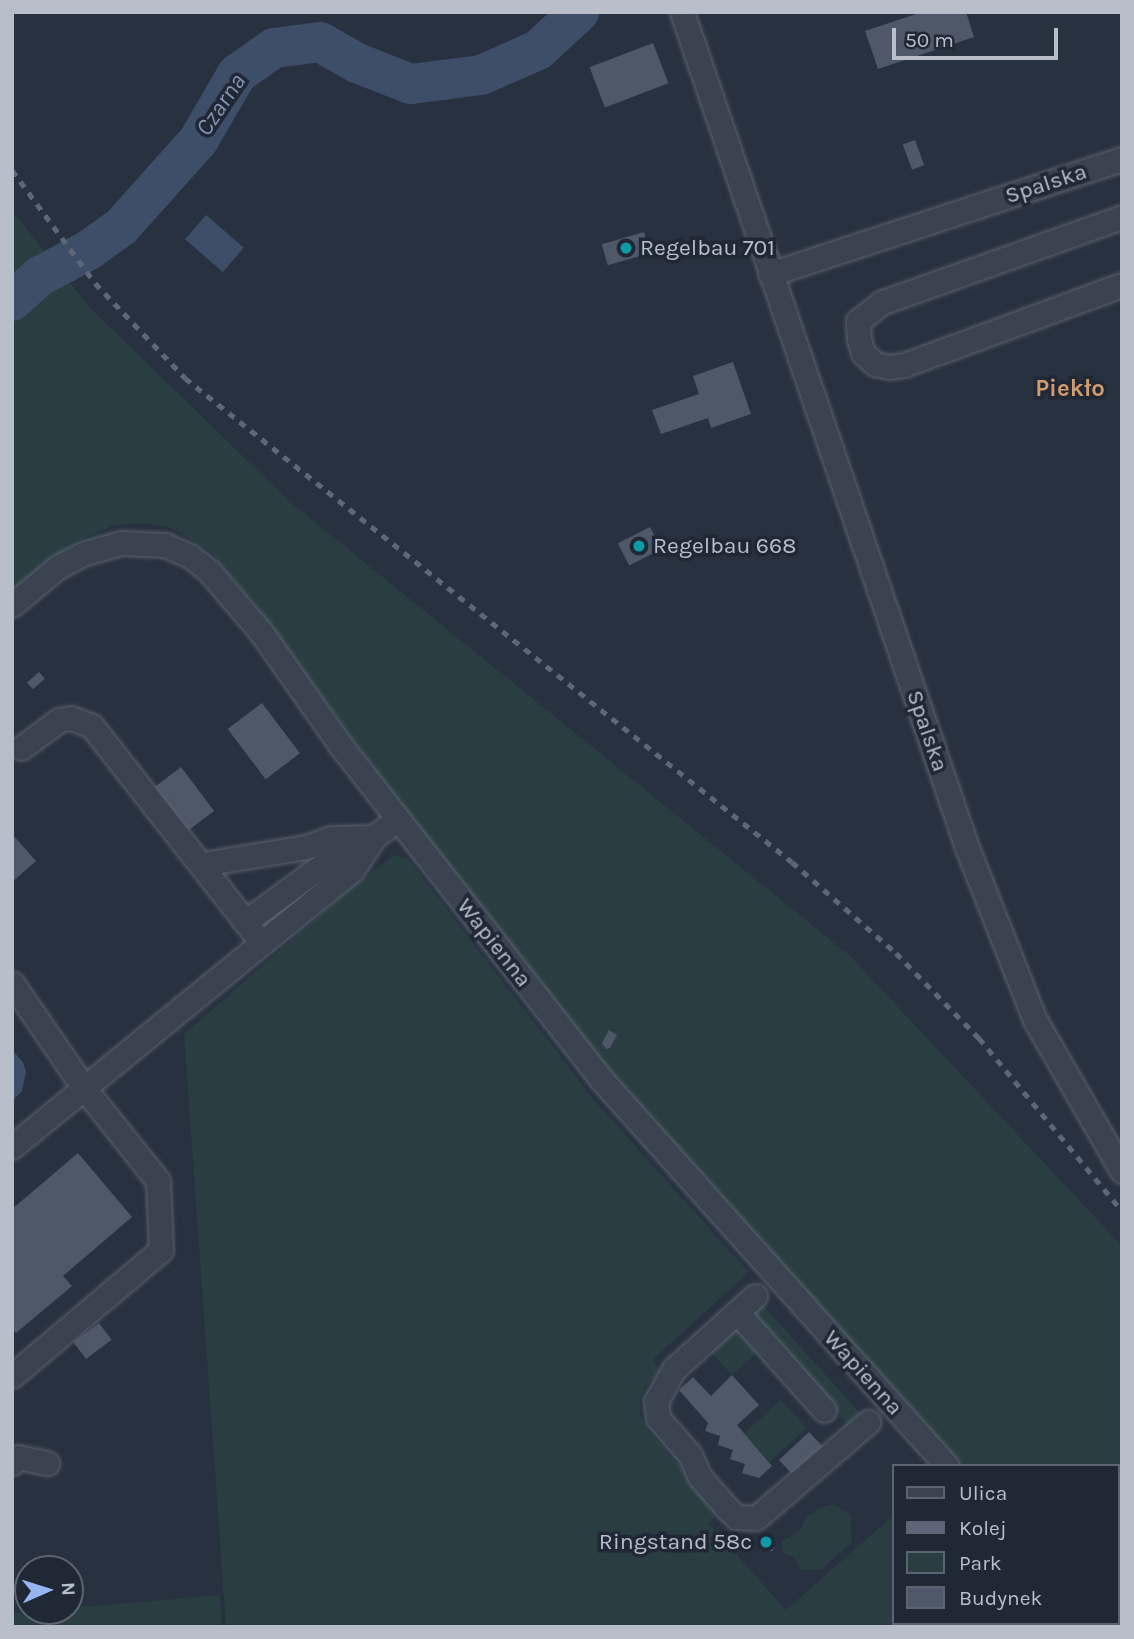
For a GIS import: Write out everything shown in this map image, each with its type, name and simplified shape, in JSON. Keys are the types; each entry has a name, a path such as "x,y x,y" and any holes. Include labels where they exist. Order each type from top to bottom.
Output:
{"street":[{"name":"Spalska","path":"682,12 971,858 1035,1020 1122,1171"},
{"name":"Spalska","path":"770,274 1122,159"},
{"path":"1122,217 881,303 858,321 859,339 863,353 875,364 889,368 904,365 1122,285"},
{"name":"Wapienna","path":"12,605 58,567 100,547 144,542 165,545 190,556 228,592 261,632 341,746 601,1079 945,1464"},
{"path":"21,748 59,720 71,718 92,726 262,943"},
{"path":"245,922 340,852 374,837 398,819"},
{"path":"202,864 306,847 331,838 374,837"},
{"path":"12,1147 352,870 374,837"},
{"path":"12,1376 162,1250 158,1181 84,1088 16,993"},
{"path":"755,1296 674,1369 656,1401 658,1418 690,1455 700,1477 736,1517 746,1520 756,1518 767,1512 868,1422"},
{"path":"737,1312 824,1410"},
{"path":"690,1455 710,1466 746,1505"},
{"path":"12,1463 19,1457 47,1463"}],"green space":[{"path":"12,211 91,309 289,501 849,955 1122,1246 1122,1496 1120,1497 1120,1464 960,1464 628,1094 397,799 256,606 209,550 171,528 145,523 115,525 74,542 12,593"},
{"path":"394,855 408,859 595,1101 749,1272 652,1360 661,1371 644,1388 640,1415 647,1429 720,1511 709,1524 786,1610 892,1517 892,1625 1120,1625 1122,1533 1122,1627 226,1627 184,1034 359,881"},
{"path":"760,1302 860,1413 848,1424 760,1326 754,1311"},
{"path":"733,1330 741,1332 759,1351 732,1375 707,1348"},
{"path":"781,1400 806,1428 769,1462 744,1433"},
{"path":"834,1504 850,1515 852,1542 821,1569 801,1570 794,1558 782,1552 782,1542 799,1531 806,1518 821,1507"},
{"path":"220,1595 222,1627 12,1627 14,1613 14,1625 84,1625 84,1607"}],"water":[{"path":"206,215 244,248 223,272 185,239"},
{"path":"12,1050 23,1062 26,1072 22,1091 12,1101"}],"building":[{"path":"922,12 966,12 974,37 878,69 865,31"},
{"path":"653,43 668,83 605,108 590,67"},
{"path":"915,140 924,165 912,170 903,144"},
{"name":"Regelbau 701","path":"644,232 650,253 608,265 602,244"},
{"path":"733,362 751,414 711,428 708,418 661,434 652,410 699,394 693,376"},
{"name":"Regelbau 668","path":"650,527 661,549 629,566 618,543"},
{"path":"39,672 45,679 33,689 27,682"},
{"path":"262,703 300,753 266,779 228,729"},
{"path":"181,767 214,811 187,831 154,787"},
{"path":"12,834 36,861 12,882"},
{"path":"609,1030 617,1035 610,1048 606,1049 602,1043"},
{"path":"78,1153 132,1217 63,1276 72,1286 16,1333 12,1328 12,1209"},
{"path":"99,1323 112,1340 86,1359 73,1342"},
{"path":"732,1375 759,1405 737,1425 772,1466 759,1478 742,1473 745,1464 730,1459 733,1450 718,1445 720,1436 705,1431 708,1423 679,1390 693,1377 711,1396"},
{"path":"809,1432 823,1447 793,1475 779,1460"},
{"name":"Ringstand 58c","path":"764,1534 775,1543 773,1551 757,1542"}],"waterway":[{"name":"Czarna","path":"12,301 40,276 89,250 121,227 198,141 237,74 274,48 320,42 357,63 411,84 481,75 538,50 579,12"}],"railway":[{"path":"12,170 95,283 185,378 792,862 896,953 979,1038 1122,1211"}],"place":[{"name":"Regelbau 701","path":"626,248"},
{"name":"Regelbau 668","path":"639,546"},
{"name":"Ringstand 58c","path":"766,1542"}],"district":[{"name":"Piekło","path":"1070,389"}]}
